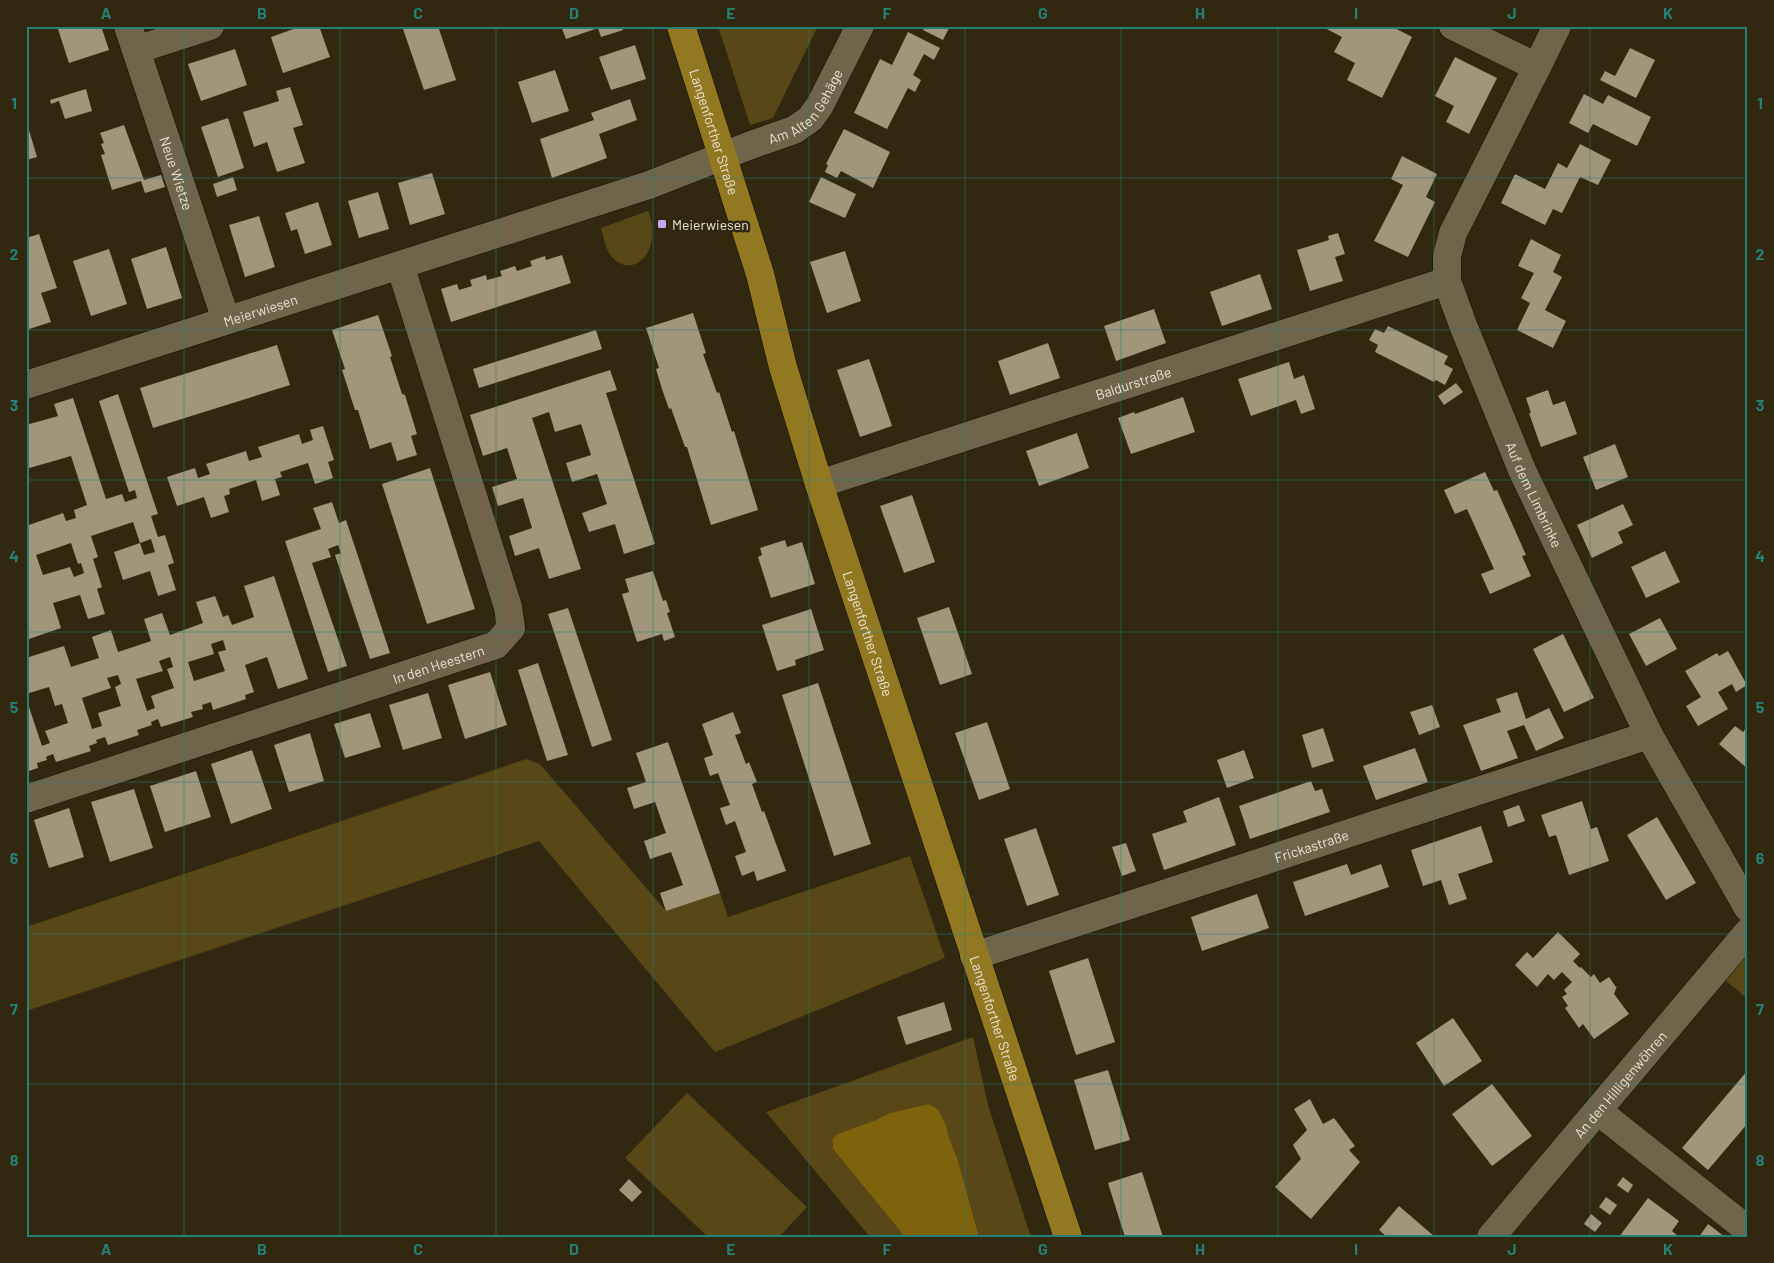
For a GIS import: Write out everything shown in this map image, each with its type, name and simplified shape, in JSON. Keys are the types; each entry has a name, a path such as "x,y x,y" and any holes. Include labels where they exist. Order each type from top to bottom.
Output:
{"main road":[{"name":"Langenforther Straße","path":"681,26 760,274 783,367 819,484 1068,1237"}],"street":[{"path":"132,38 210,26"},
{"name":"Am Alten Gehäge","path":"722,156 794,130 810,119 820,105 860,26"},
{"path":"1454,26 1537,67"},
{"name":"Auf dem Limbrinke","path":"1557,26 1453,234 1447,256 1447,281 1522,470 1649,736 1748,908"},
{"name":"Neue Wietze","path":"132,38 226,320"},
{"name":"Meierwiesen","path":"26,385 649,185 722,156"},
{"name":"In den Heestern","path":"26,799 496,645 510,628 508,607 400,265"},
{"name":"Baldurstraße","path":"819,484 1447,281"},
{"name":"Frickastraße","path":"974,956 1649,736"},
{"name":"An den Hilligenwöhren","path":"1492,1237 1748,932"},
{"path":"1598,1112 1748,1230"}],"shaded area":[{"path":"718,26 818,26 773,118 750,125"},
{"path":"648,211 652,225 652,234 651,245 647,254 641,261 634,264 626,265 619,263 612,257 606,247 601,228"},
{"path":"526,759 540,764 666,911 720,893 728,917 910,856 945,958 715,1052 539,841 26,1011 26,927"},
{"path":"1748,945 1748,999 1721,977"},
{"path":"973,1037 988,1105 1031,1237 979,1237 958,1160 946,1125 938,1109 928,1104 890,1113 837,1134 832,1141 833,1149 905,1237 870,1237 766,1112"},
{"path":"687,1093 807,1207 779,1237 708,1237 625,1158"},
{"path":"928,1104 938,1109 946,1125 958,1160 979,1237 905,1237 833,1149 832,1140 837,1134 890,1113"}],"building":[{"path":"57,26 101,26 109,50 69,63"},
{"path":"302,26 319,26 330,57 283,73 271,37"},
{"path":"402,26 438,26 456,80 424,90"},
{"path":"561,26 622,26 623,30 601,37 598,28 566,39"},
{"path":"925,26 950,26 943,40 923,30"},
{"path":"1321,26 1391,26 1412,37 1382,98 1347,80 1355,63 1334,52 1342,37"},
{"path":"908,32 940,48 934,60 924,54 913,75 921,80 915,92 908,88 887,129 854,113 880,59 892,65"},
{"path":"635,45 646,79 611,90 599,57"},
{"path":"1630,48 1655,60 1636,98 1600,80 1605,71 1615,76"},
{"path":"235,49 247,85 201,101 188,64"},
{"path":"1455,57 1497,78 1469,134 1446,122 1454,106 1435,96"},
{"path":"555,70 569,111 532,123 518,82"},
{"path":"290,87 303,125 293,128 305,163 277,172 267,142 254,147 243,112 279,101 276,91"},
{"path":"86,89 92,111 65,119 59,101 51,104 50,100"},
{"path":"1584,94 1603,104 1608,95 1651,117 1637,146 1593,124 1588,133 1569,123"},
{"path":"630,99 637,120 599,134 607,158 552,178 540,139 594,120 591,113"},
{"path":"228,118 244,168 218,177 201,127"},
{"path":"26,120 37,157 26,160"},
{"path":"124,125 144,180 161,175 165,187 145,193 141,181 112,190 101,155 105,154 101,144 104,143 100,133"},
{"path":"844,129 890,152 873,188 841,171 837,178 825,172 828,165 826,164"},
{"path":"1580,144 1611,160 1598,185 1580,177 1562,213 1553,209 1545,225 1501,203 1515,174 1545,189 1558,163 1567,168"},
{"path":"1402,156 1437,174 1426,197 1435,202 1408,257 1374,241 1403,185 1391,179"},
{"path":"432,173 445,214 410,225 398,183"},
{"path":"233,177 237,190 217,197 213,184"},
{"path":"821,177 856,194 845,218 809,202"},
{"path":"378,192 389,229 359,238 348,201"},
{"path":"318,202 332,245 305,254 297,229 291,231 285,213"},
{"path":"259,216 275,267 245,277 229,225"},
{"path":"1338,233 1345,254 1335,257 1343,281 1310,291 1297,250 1329,240 1328,236"},
{"path":"39,234 57,288 41,293 51,322 26,330 26,238"},
{"path":"1531,239 1561,255 1553,272 1562,277 1545,310 1566,321 1553,348 1517,330 1530,303 1521,298 1534,273 1518,266"},
{"path":"166,247 182,298 147,309 131,259"},
{"path":"109,249 127,304 91,316 73,261"},
{"path":"845,251 861,301 827,313 810,262"},
{"path":"562,255 571,283 451,322 441,289 457,284 459,290 472,286 470,280 486,275 487,280 502,276 500,271 515,266 517,271 532,266 530,261 545,256 546,260"},
{"path":"1260,274 1272,309 1222,326 1210,292"},
{"path":"1154,309 1166,343 1116,361 1104,326"},
{"path":"693,313 706,353 703,354 717,393 719,392 732,432 734,431 758,510 711,525 687,447 685,447 662,389 656,369 659,368 646,328"},
{"path":"378,315 402,394 405,395 417,434 411,436 417,455 397,461 391,442 370,449 358,410 355,410 342,370 345,369 332,330"},
{"path":"1388,326 1448,356 1444,364 1453,369 1445,385 1436,380 1434,382 1375,352 1378,345 1369,340 1375,329 1384,333"},
{"path":"596,330 602,349 479,388 473,369"},
{"path":"1048,343 1060,378 1010,395 998,361"},
{"path":"277,345 290,385 153,428 140,388"},
{"path":"869,359 892,426 860,437 837,370"},
{"path":"1289,362 1294,379 1304,375 1315,409 1301,414 1296,400 1251,416 1238,379"},
{"path":"610,370 617,390 606,393 655,544 624,554 615,524 589,532 582,513 607,504 597,474 572,482 566,463 591,455 581,424 555,432 549,412 532,418 581,569 549,579 539,548 515,556 509,536 532,528 523,498 498,506 492,487 517,479 507,448 483,456 470,415"},
{"path":"1456,383 1463,392 1444,405 1438,396"},
{"path":"1548,390 1553,405 1565,401 1577,434 1541,447 1529,413 1531,413 1526,398"},
{"path":"118,394 158,514 151,516 158,537 165,535 174,563 168,565 176,590 158,596 150,571 123,580 114,552 140,543 133,522 91,536 98,557 93,559 102,587 97,589 105,614 88,619 80,595 53,603 61,628 26,640 26,600 28,599 26,594 26,526 63,513 66,521 76,518 74,510 87,505 71,456 26,469 26,425 58,416 54,404 73,398 106,499 122,494 125,502 137,498 135,490 129,492 99,401","holes":["151,539 155,552 144,555 140,543","71,543 78,564 81,563 84,573 74,577 70,567 43,575 36,555"]},
{"path":"1183,397 1195,432 1131,454 1118,418"},
{"path":"323,426 334,460 328,462 333,478 315,484 308,463 280,472 282,477 275,479 280,495 262,501 256,480 229,489 230,494 224,496 229,512 211,518 204,497 177,506 167,477 195,468 198,478 210,474 206,464 246,451 249,461 262,457 258,447 299,434 302,444 313,440 310,430"},
{"path":"1077,433 1089,468 1039,486 1026,451"},
{"path":"1615,444 1628,477 1596,490 1583,457"},
{"path":"430,468 475,609 427,624 382,484"},
{"path":"1485,472 1494,491 1497,490 1526,555 1522,556 1531,576 1490,594 1481,574 1494,569 1467,509 1455,514 1444,490"},
{"path":"912,495 935,562 904,573 880,506"},
{"path":"332,502 339,523 346,520 390,653 370,659 335,555 341,553 338,545 328,549 331,557 312,563 347,666 328,672 285,541 321,529 313,508"},
{"path":"1623,504 1633,525 1618,532 1623,543 1592,558 1577,525"},
{"path":"785,540 787,547 802,542 815,584 771,598 758,557 762,555 760,548"},
{"path":"1665,551 1680,582 1646,598 1631,567"},
{"path":"653,571 663,601 666,600 670,612 667,613 675,637 664,641 662,634 637,642 622,594 629,592 625,579"},
{"path":"274,576 308,679 278,689 267,657 245,665 254,692 245,695 246,699 213,710 211,702 202,705 203,709 191,712 193,717 161,727 158,719 151,722 152,725 137,730 139,735 108,745 105,737 96,740 97,743 89,746 91,751 56,762 53,754 46,757 47,760 37,763 38,768 26,772 26,698 42,746 50,743 45,731 68,723 62,704 55,706 49,687 26,694 26,658 64,646 71,667 99,658 92,637 111,630 118,652 151,641 144,619 162,613 170,635 203,623 196,602 215,596 223,617 228,615 232,625 254,617 244,586","holes":["223,640 226,650 218,652 225,671 194,681 188,662 214,654 211,644","170,657 173,667 167,669 174,688 151,696 155,708 147,711 136,679 163,671 159,661","118,675 121,684 115,687 121,706 98,713 102,726 92,729 82,698 111,688 107,678"]},
{"path":"949,607 972,674 940,685 917,618"},
{"path":"568,608 612,740 592,747 548,614"},
{"path":"811,609 824,650 795,660 796,665 777,671 762,625"},
{"path":"1660,618 1677,649 1646,666 1629,634"},
{"path":"1563,634 1594,698 1564,712 1533,649"},
{"path":"1728,651 1747,685 1736,692 1732,684 1718,692 1728,709 1698,726 1686,706 1701,697 1685,671 1717,653 1719,656"},
{"path":"538,663 568,755 547,761 518,670"},
{"path":"490,672 507,725 465,739 448,685"},
{"path":"818,683 871,844 834,856 782,695"},
{"path":"1517,692 1526,719 1549,708 1564,738 1536,751 1524,725 1507,731 1518,758 1481,771 1463,725 1501,712 1496,699"},
{"path":"428,693 442,738 403,750 389,705"},
{"path":"1432,705 1440,727 1419,735 1410,712"},
{"path":"733,712 741,733 735,735 746,764 749,762 757,782 752,784 786,871 757,881 754,871 742,876 735,856 746,852 735,821 726,825 720,808 730,805 718,773 710,776 704,758 713,755 702,724"},
{"path":"370,713 381,747 345,758 334,724"},
{"path":"987,722 1010,789 979,800 955,733"},
{"path":"1735,726 1743,732 1748,726 1748,769 1719,744"},
{"path":"1323,728 1334,761 1312,768 1302,735"},
{"path":"310,733 324,781 289,792 274,745"},
{"path":"668,742 720,893 666,911 660,893 683,885 671,852 650,859 644,841 666,833 655,802 634,809 627,788 646,782 636,753"},
{"path":"1415,748 1428,782 1376,800 1363,766"},
{"path":"252,750 272,809 231,824 211,764"},
{"path":"1244,750 1254,778 1227,788 1217,760"},
{"path":"196,771 211,817 165,832 150,786"},
{"path":"1311,781 1315,791 1322,789 1330,812 1250,839 1239,806"},
{"path":"134,789 153,848 110,862 91,802"},
{"path":"1219,797 1236,845 1164,870 1152,834 1187,822 1183,811"},
{"path":"1582,801 1591,829 1597,827 1609,861 1569,875 1556,835 1549,837 1541,815"},
{"path":"1519,805 1525,821 1508,827 1503,811"},
{"path":"69,808 84,857 49,868 34,820"},
{"path":"1657,817 1696,883 1666,900 1627,835"},
{"path":"1481,826 1493,862 1458,874 1467,899 1449,905 1441,880 1423,886 1411,850"},
{"path":"1036,828 1059,895 1027,906 1004,839"},
{"path":"1126,843 1136,871 1122,876 1112,847"},
{"path":"1347,864 1351,875 1381,864 1389,887 1305,916 1293,882"},
{"path":"1257,894 1269,928 1202,951 1191,917"},
{"path":"1558,932 1580,954 1573,961 1580,968 1591,977 1594,974 1600,983 1609,977 1617,986 1614,994 1629,1014 1594,1039 1583,1024 1579,1028 1565,1008 1568,1006 1562,997 1567,994 1564,990 1572,982 1562,972 1554,980 1548,974 1537,987 1515,965 1527,952 1533,958"},
{"path":"1088,958 1115,1042 1076,1055 1049,971"},
{"path":"944,1002 952,1030 906,1045 897,1017"},
{"path":"1453,1018 1482,1061 1444,1086 1416,1043"},
{"path":"1108,1070 1130,1140 1095,1150 1074,1080"},
{"path":"1748,1070 1748,1123 1708,1170 1682,1148"},
{"path":"1492,1084 1532,1136 1492,1166 1452,1114"},
{"path":"1310,1099 1323,1124 1334,1118 1355,1146 1349,1150 1360,1162 1311,1219 1275,1187 1301,1159 1293,1145 1307,1130 1294,1109"},
{"path":"1142,1172 1163,1237 1125,1237 1108,1183"},
{"path":"1623,1177 1633,1185 1628,1193 1617,1185"},
{"path":"629,1179 642,1192 632,1202 619,1190"},
{"path":"1606,1197 1617,1205 1610,1215 1599,1207"},
{"path":"1648,1198 1679,1221 1672,1231 1679,1237 1619,1237"},
{"path":"1399,1206 1435,1237 1387,1237 1379,1230"},
{"path":"1591,1214 1602,1223 1595,1232 1584,1224"},
{"path":"1708,1224 1725,1237 1699,1237"}],"place":[{"name":"Meierwiesen","path":"662,224"}]}
